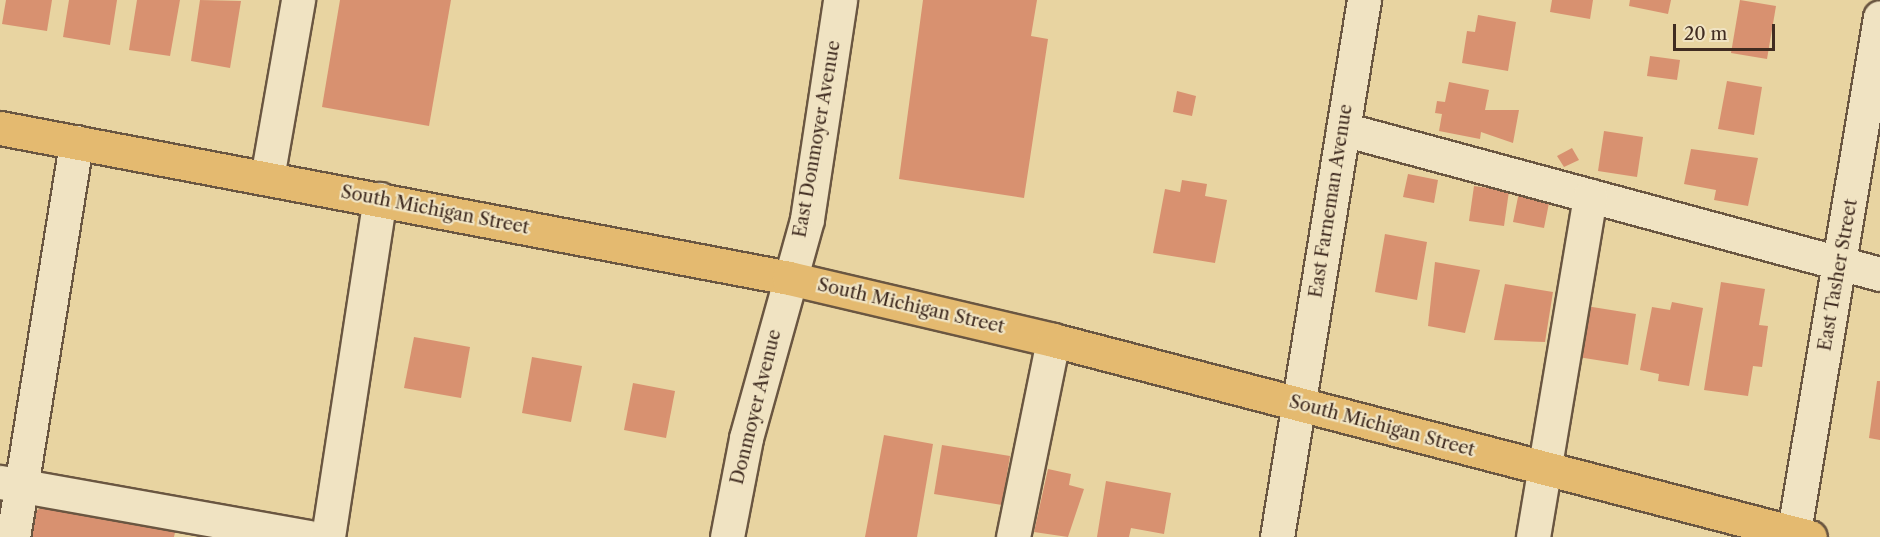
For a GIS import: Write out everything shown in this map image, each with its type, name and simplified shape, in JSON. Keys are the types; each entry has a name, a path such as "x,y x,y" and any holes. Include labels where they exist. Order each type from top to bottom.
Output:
{"main road":[{"name":"South Michigan Street","path":"0,128 789,278 1053,340 1298,402 1799,536"}],"street":[{"path":"267,178 298,0"},
{"name":"East Farneman Avenue","path":"1277,537 1364,0"},
{"name":"East Donmoyer Avenue","path":"789,278 807,219 834,1"},
{"name":"East Tasher Street","path":"1799,536 1880,17"},
{"path":"1343,129 1880,274"},
{"path":"13,537 10,484 76,142"},
{"path":"1533,537 1590,195"},
{"path":"328,537 380,199"},
{"name":"Donmoyer Avenue","path":"727,537 746,438 789,278"},
{"path":"1013,537 1053,340"},
{"path":"10,484 309,537"}],"building":[{"path":"6,0 52,0 47,31 2,24"},
{"path":"69,0 117,0 110,45 63,37"},
{"path":"137,0 180,0 170,56 129,50"},
{"path":"200,0 241,1 230,68 191,61"},
{"path":"340,0 451,0 429,126 322,107"},
{"path":"923,0 1037,0 1031,36 1048,39 1024,198 899,179"},
{"path":"1552,0 1593,0 1590,19 1550,12"},
{"path":"1630,0 1671,0 1668,14 1629,6"},
{"path":"1740,0 1776,6 1767,59 1731,53"},
{"path":"1478,15 1516,22 1508,71 1462,63 1467,31 1475,32"},
{"path":"1650,56 1680,60 1677,80 1647,76"},
{"path":"1727,81 1762,87 1754,135 1718,129"},
{"path":"1449,82 1489,90 1485,110 1519,110 1513,143 1481,132 1480,139 1439,131 1442,114 1435,113 1437,101 1445,102"},
{"path":"1177,91 1196,96 1192,116 1173,112"},
{"path":"1604,131 1643,137 1637,177 1598,171"},
{"path":"1572,148 1579,160 1564,167 1557,156"},
{"path":"1691,149 1758,158 1748,206 1714,200 1716,190 1684,184"},
{"path":"1408,174 1438,180 1434,203 1403,197"},
{"path":"1182,180 1207,184 1205,196 1227,200 1215,263 1153,253 1165,189 1180,192"},
{"path":"1474,186 1509,191 1504,226 1469,221"},
{"path":"1519,192 1550,198 1544,228 1513,222"},
{"path":"1385,234 1427,242 1417,300 1375,292"},
{"path":"1435,262 1480,270 1465,333 1428,326"},
{"path":"1721,282 1765,289 1759,325 1768,326 1762,367 1753,366 1748,396 1704,390"},
{"path":"1505,284 1553,292 1545,342 1494,340"},
{"path":"1672,302 1703,308 1689,386 1658,381 1659,374 1640,370 1652,307 1670,310"},
{"path":"1586,306 1636,314 1628,365 1578,357"},
{"path":"414,337 470,347 461,398 404,388"},
{"path":"532,357 582,366 571,422 522,413"},
{"path":"1877,381 1880,381 1880,440 1869,438"},
{"path":"633,383 675,391 666,438 624,430"},
{"path":"884,435 933,444 917,537 865,537"},
{"path":"942,445 1010,456 1002,505 934,494"},
{"path":"1048,469 1071,474 1069,485 1084,489 1068,537 1034,532"},
{"path":"1106,481 1171,493 1164,534 1131,528 1129,537 1097,537"},
{"path":"49,503 177,523 174,537 26,537 29,515"}]}
